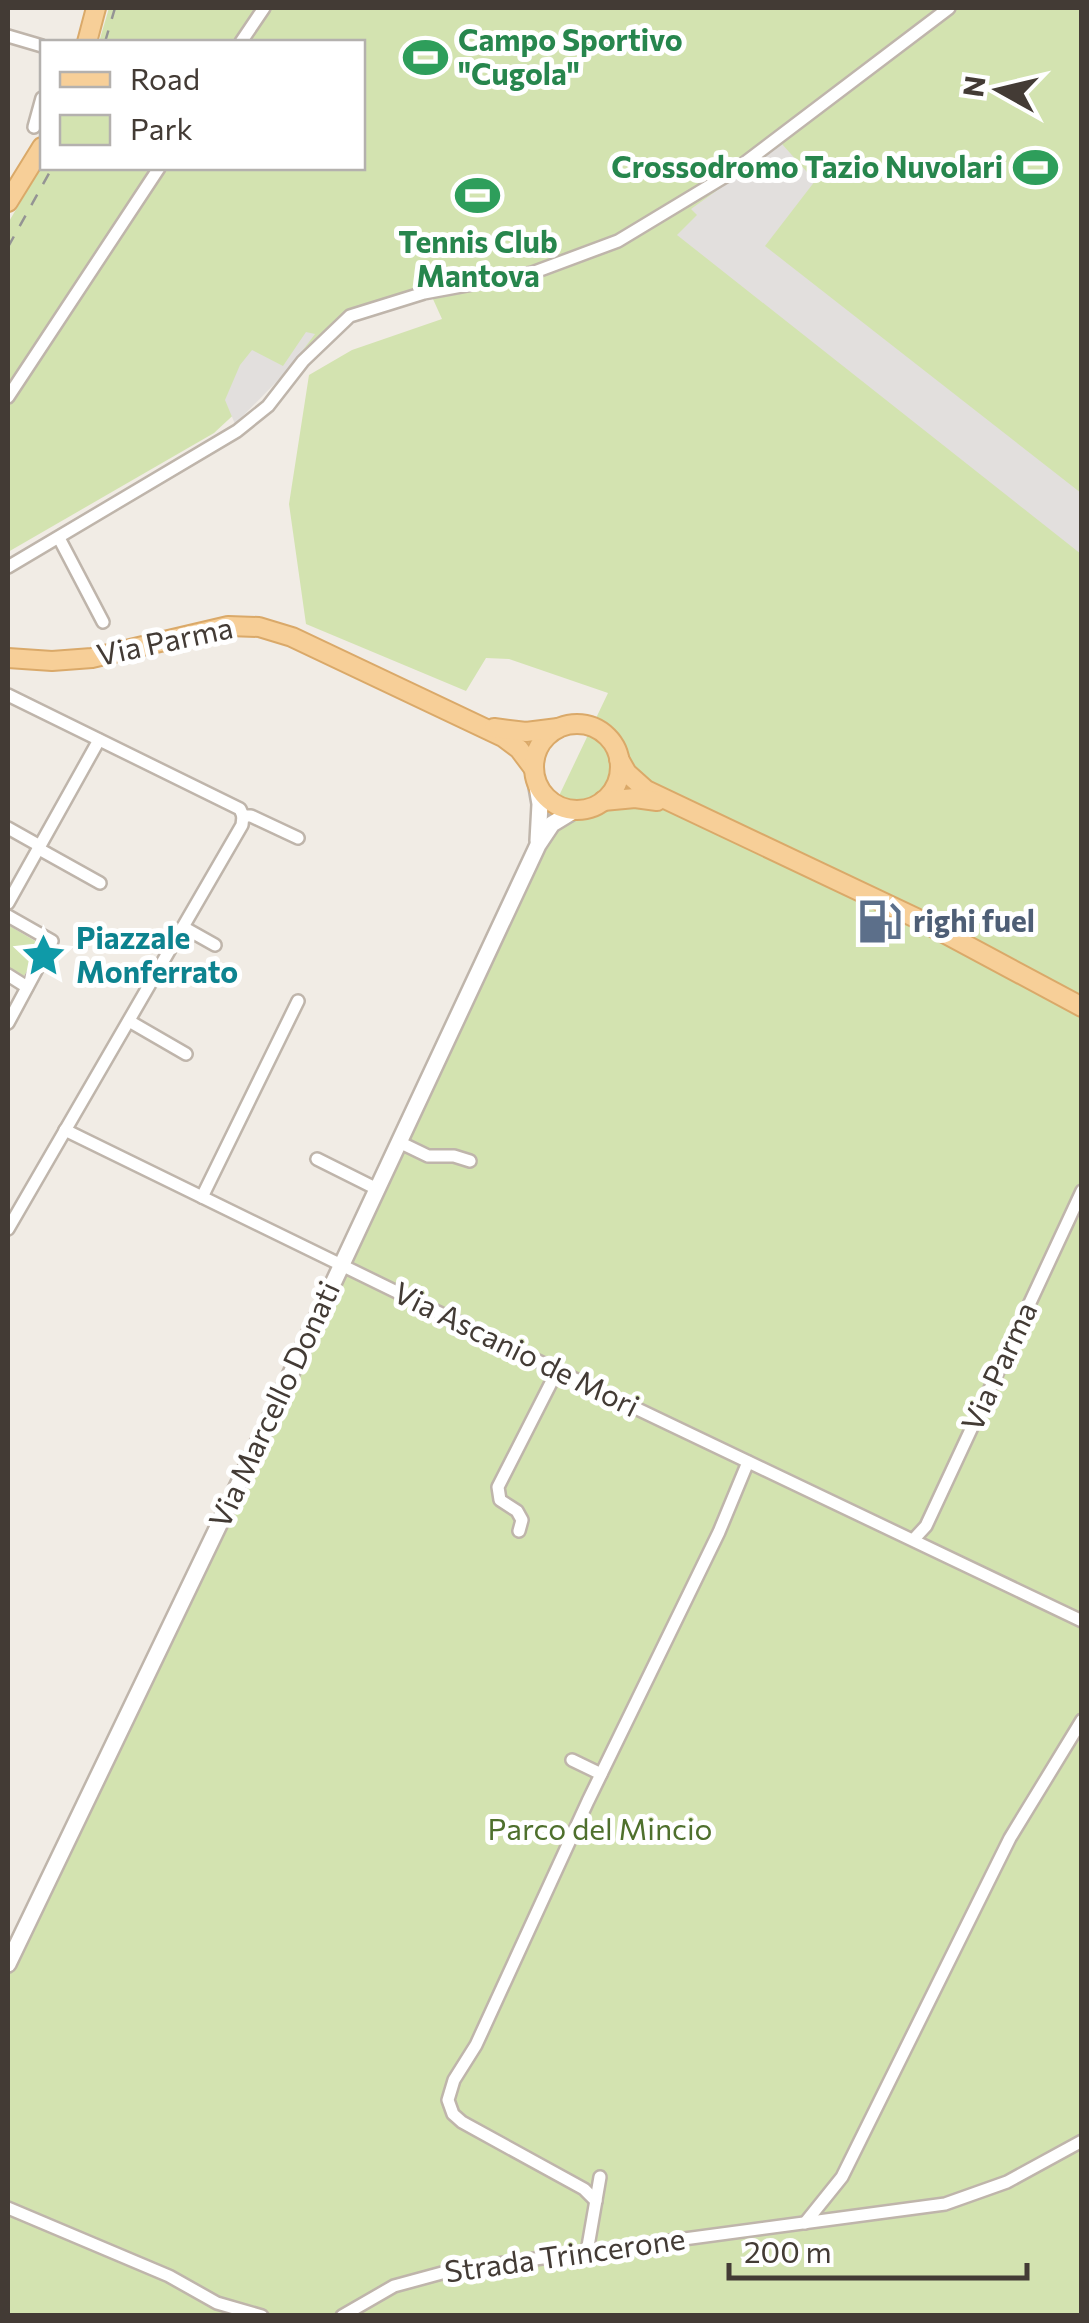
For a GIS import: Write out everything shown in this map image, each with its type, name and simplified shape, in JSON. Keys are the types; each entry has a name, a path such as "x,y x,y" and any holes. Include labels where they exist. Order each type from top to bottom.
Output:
{"main road":[{"path":"88,40 96,8"},
{"path":"8,202 40,150"},
{"name":"Via Parma","path":"8,658 74,660 228,626 259,627 292,637 482,726 519,748 535,775"},
{"path":"619,759 614,789 590,808 575,810 550,801 535,775 540,746 558,728 580,724 598,729 610,740 638,784 916,918 1082,1007"},
{"name":"Via Parma","path":"482,726 526,732 558,728"},
{"path":"603,801 635,798 677,806"}],"street":[{"path":"242,40 264,8"},
{"path":"8,566 237,431 268,406 303,361 350,316 424,293 532,273 618,241 734,171 949,8"},
{"path":"8,36 40,45"},
{"path":"34,126 40,105"},
{"path":"8,397 158,170"},
{"path":"59,538 103,622"},
{"path":"8,695 240,809 243,816 242,826 8,1229"},
{"path":"8,902 99,740"},
{"name":"Via Marcello Donati","path":"535,775 540,804 538,845"},
{"name":"Via Marcello Donati","path":"8,1964 538,845 552,824 575,810"},
{"path":"243,816 298,838"},
{"path":"8,828 100,883"},
{"path":"8,916 52,941 8,1022"},
{"path":"183,928 214,945"},
{"path":"8,975 27,987"},
{"path":"202,1196 298,1001"},
{"path":"128,1021 186,1054"},
{"name":"Via Ascanio de Mori","path":"65,1130 557,1371 1082,1621"},
{"path":"400,1142 428,1156 454,1156 470,1162"},
{"path":"317,1159 377,1190"},
{"name":"Via Parma","path":"914,1539 926,1526 1082,1191"},
{"path":"519,1531 522,1520 517,1511 500,1500 498,1487 557,1371"},
{"path":"596,2201 584,2189 462,2122 453,2114 448,2100 454,2080 476,2045 601,1774 719,1532 748,1462"},
{"path":"805,2223 842,2177 1010,1838 1082,1720"},
{"path":"572,1760 601,1774"},
{"name":"Strada Trincerone","path":"342,2316 416,2278 944,2204 1006,2182 1082,2141"},
{"path":"587,2252 600,2177"},
{"path":"8,2208 169,2276 217,2303 262,2316"}],"green space":[{"name":"Parco del Mincio","path":"109,8 1081,8 1081,2315 8,2315 8,1952 608,693 509,659 486,658 466,691 306,624 289,504 309,375 352,350 442,319 428,288 344,312 214,433 8,552 8,223 40,169 365,170 365,40 100,40"},
{"path":"8,925 42,945 24,976 8,967"}],"shaded area":[{"path":"782,144 815,181 765,246 1081,493 1081,554 677,235 697,215 691,209"},
{"path":"306,332 315,334 288,370 235,424 225,400 240,365 252,350 283,366"}],"railway":[{"path":"106,40 115,8"},
{"path":"8,247 51,170"}],"place":[{"name":"Campo Sportivo \"Cugola\"","path":"425,58"},
{"name":"Crossodromo Tazio Nuvolari","path":"1036,168"},
{"name":"Tennis Club Mantova","path":"478,196"},
{"name":"righi fuel","path":"880,922"},
{"name":"Piazzale Monferrato","path":"43,956"}]}
